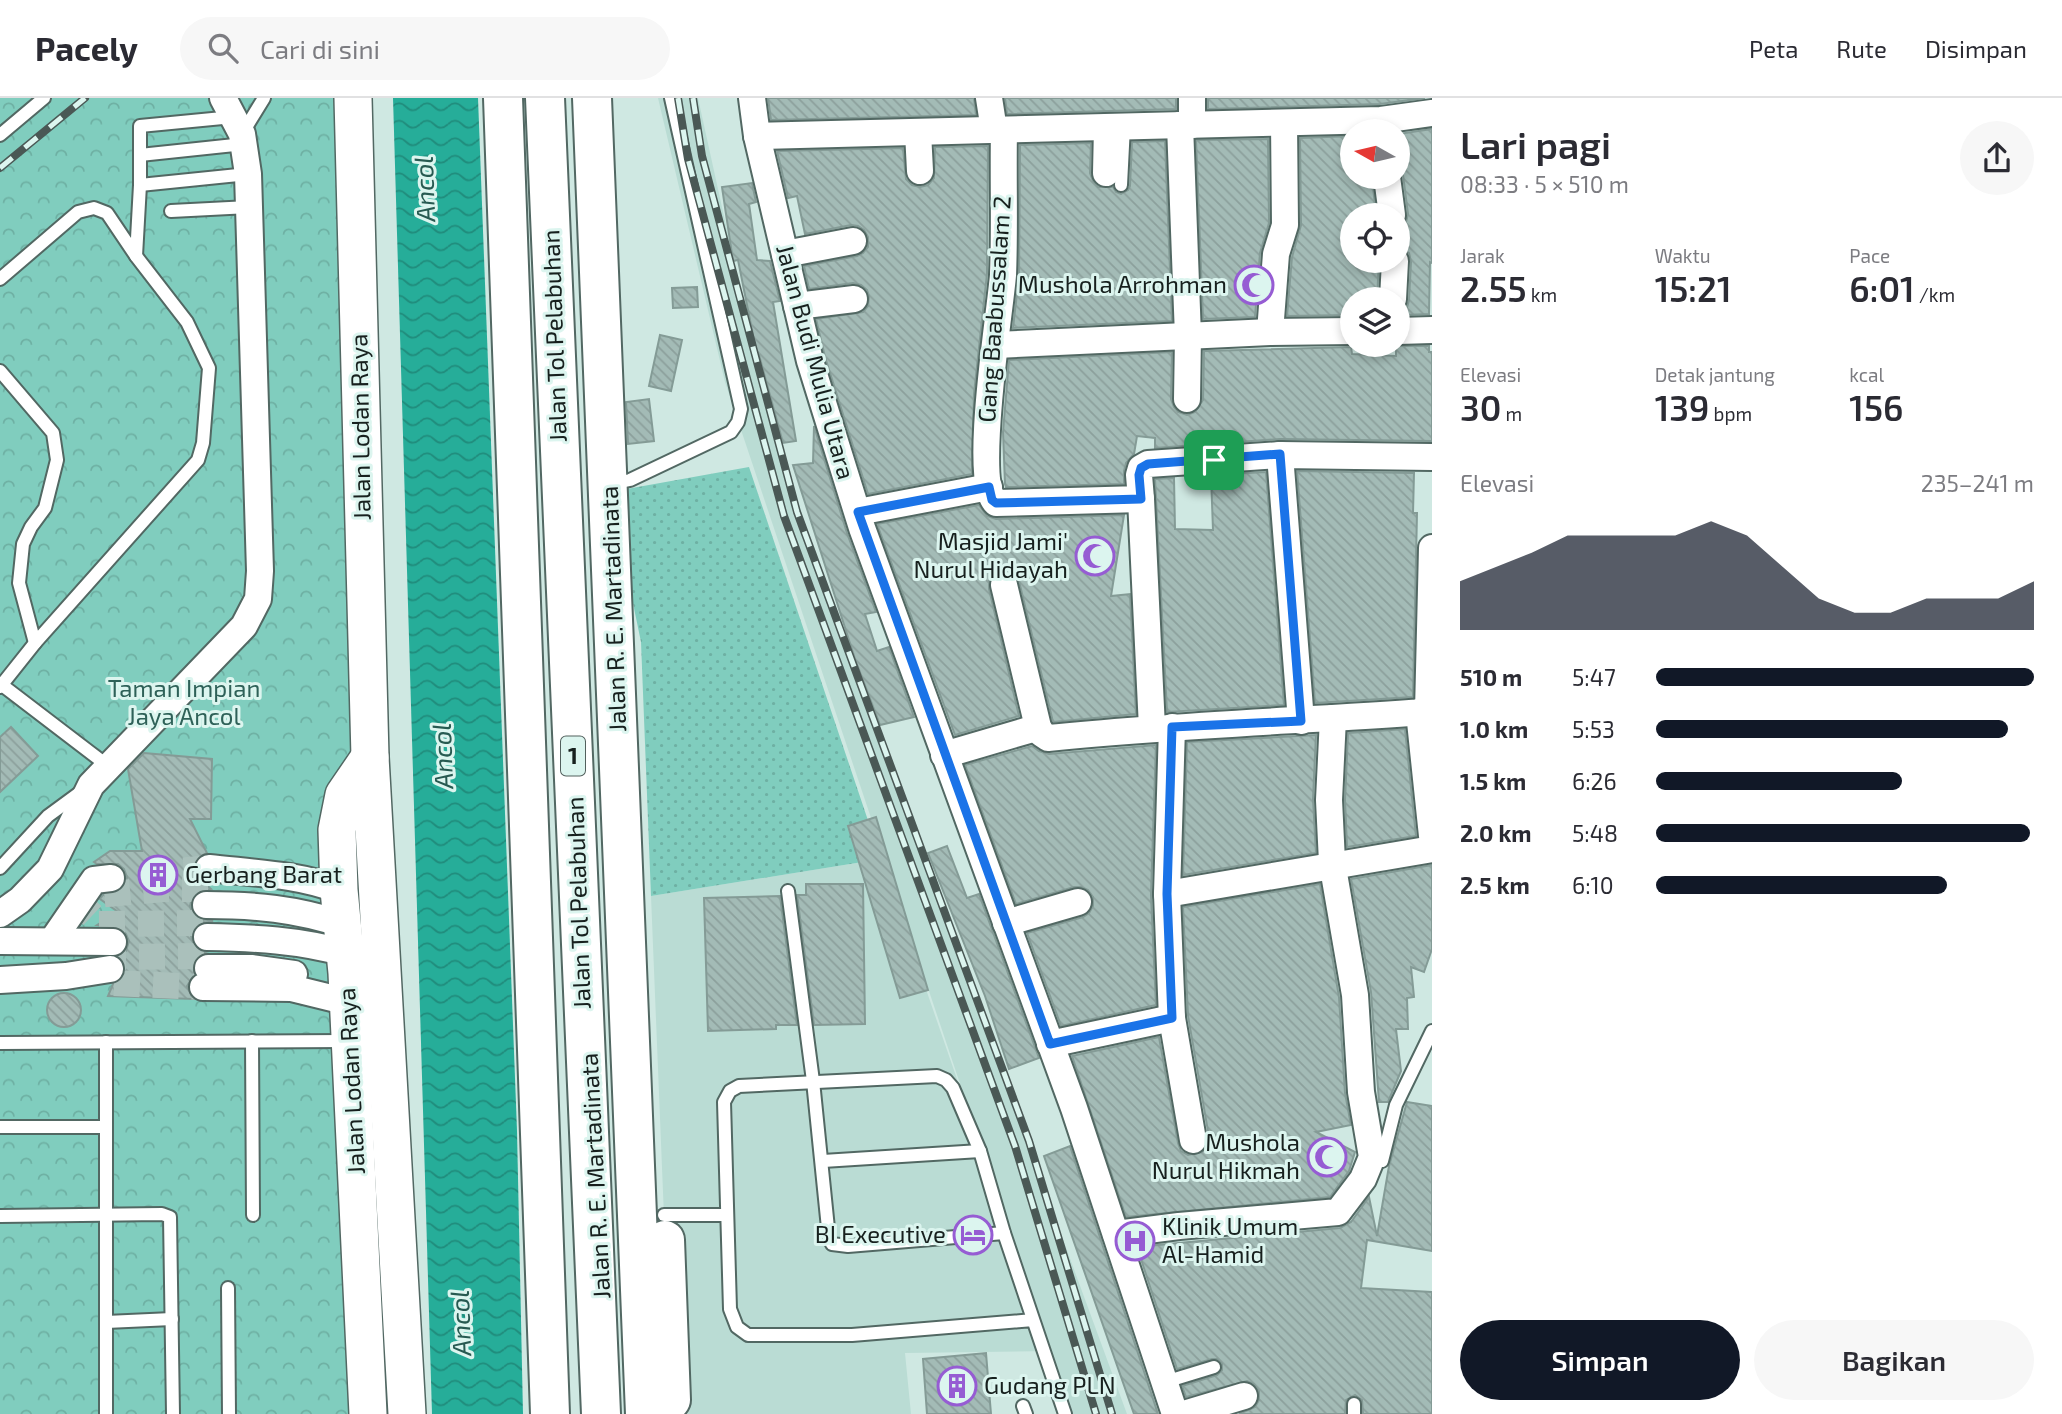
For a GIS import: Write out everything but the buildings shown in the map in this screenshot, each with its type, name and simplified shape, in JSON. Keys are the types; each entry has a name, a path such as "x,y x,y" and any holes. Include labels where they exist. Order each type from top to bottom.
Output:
{"highway":[{"name":"Jalan Tol Pelabuhan","path":"503,98 550,1414"},
{"name":"Jalan Tol Pelabuhan","path":"545,98 601,1414"},
{"name":"Jalan R. E. Martadinata","path":"551,98 577,837 608,1414"},
{"name":"Jalan R. E. Martadinata","path":"592,98 645,1414"},
{"path":"609,488 641,642 671,1414"}],"main road":[{"name":"Jalan Lodan Raya","path":"354,98 370,757 407,1414"},
{"name":"Jalan Lodan Raya","path":"368,1414 339,814 344,795 370,757"}],"street":[{"name":"Jalan Budi Mulia Utara","path":"752,98 757,136 814,374 858,512 1050,1044 1175,1414"},
{"name":"Gang Baabussalam 2","path":"989,98 999,130 1003,274 986,445 989,487"},
{"path":"1187,399 1186,125 1192,98"},
{"path":"1409,119 1432,113"},
{"path":"757,136 1186,125 1295,114 1340,120"},
{"path":"1270,332 1276,254 1285,225 1295,114"},
{"path":"0,914 20,900 50,869 99,775 244,626 258,599 260,571 248,174 236,123"},
{"path":"1114,179 1115,127"},
{"path":"918,132 920,171"},
{"path":"785,254 853,241"},
{"path":"797,306 854,299"},
{"path":"1410,331 1432,330"},
{"path":"996,345 1340,331"},
{"path":"1280,454 1301,721"},
{"path":"1193,1140 1172,1018 1162,727 1139,475 1141,468 1148,464 1280,454 1432,457"},
{"path":"858,512 989,487 992,500 996,503 1141,499"},
{"path":"1432,548 1426,712 1432,836"},
{"path":"1004,585 1038,727 1048,738 1162,727 1426,712"},
{"path":"1116,1234 1338,1212 1363,1180 1372,1157 1361,1092 1355,995 1333,865 1329,800 1333,718"},
{"path":"944,755 1029,730"},
{"path":"1167,894 1432,849"},
{"path":"52,941 94,880 111,878"},
{"path":"209,929 278,893 300,896 344,947"},
{"path":"1006,923 1078,902"},
{"path":"209,929 291,988 344,947"},
{"path":"209,929 319,946 344,947"},
{"path":"0,941 52,941 107,955 66,976 0,980"},
{"path":"1050,1044 1172,1018"},
{"path":"1184,1414 1244,1396"}],"lane":[{"path":"0,135 44,98"},
{"path":"140,155 236,123 264,98"},
{"path":"609,488 731,432 740,409 671,98"},
{"path":"136,256 141,185 140,126 236,123"},
{"path":"141,185 248,174"},
{"path":"172,211 249,207"},
{"path":"0,279 78,212 94,208 107,214 187,322 209,368 204,443 198,460 35,643 1,686 99,775 48,816 0,868"},
{"path":"0,372 53,433 57,460 45,508 23,544 19,583 35,643"},
{"path":"788,891 823,1161 829,1238 832,1244 848,1246 1004,1233"},
{"path":"1382,1161 1396,1105 1432,1031"},
{"path":"252,1041 253,1215"},
{"path":"0,1043 350,1041"},
{"path":"106,1042 106,1414"},
{"path":"1033,1320 852,1335 748,1335 737,1327 730,1309 727,1215 724,1102 730,1091 739,1086 813,1082 937,1076 946,1080 953,1088 980,1151 1004,1233 1065,1414"},
{"path":"0,1127 106,1127"},
{"path":"823,1161 980,1151"},
{"path":"0,1216 162,1214 170,1217 173,1414"},
{"path":"664,1215 727,1215"},
{"path":"228,1289 229,1414"},
{"path":"106,1322 172,1319"},
{"path":"1164,1382 1214,1367"}],"shaded area":[{"path":"658,98 698,98 756,362 824,587 1127,1414 1072,1414 1050,1351 905,1353 911,1414 672,1414 651,896 881,859 1005,1218 725,382"}],"green space":[{"name":"Taman Impian Jaya Ancol","path":"0,98 353,98 370,757 344,795 368,1414 0,1414"},
{"path":"749,467 881,859 651,896 641,642 610,492"}],"water":[{"name":"Ancol","path":"393,98 478,98 517,1131 523,1414 432,1414"}],"tunnel":[{"path":"145,874 209,868"},
{"path":"74,916 93,896 98,895 164,889 211,889"},
{"path":"99,924 214,923"},
{"path":"100,957 214,956"},
{"path":"114,983 203,987"}],"railway":[{"path":"0,168 85,98"},
{"path":"678,98 688,159 784,516 1015,1146 1096,1414"},
{"path":"693,98 702,156 797,512 1029,1141 1112,1414"}],"place":[{"name":"Mushola Arrohman","path":"1254,285"},
{"name":"Masjid Jami' Nurul Hidayah","path":"1095,556"},
{"name":"Gerbang Barat","path":"158,875"},
{"name":"Mushola Nurul Hikmah","path":"1327,1157"},
{"name":"BI Executive","path":"973,1235"},
{"name":"Klinik Umum Al-Hamid","path":"1135,1241"},
{"name":"Gudang PLN","path":"957,1386"}],"route":[{"path":"1280,454 1301,721 1172,727 1167,894 1172,1018 1050,1044 858,512 989,487 992,500 996,503 1141,499 1139,475 1141,468 1148,464 1214,460 1280,454"}]}
